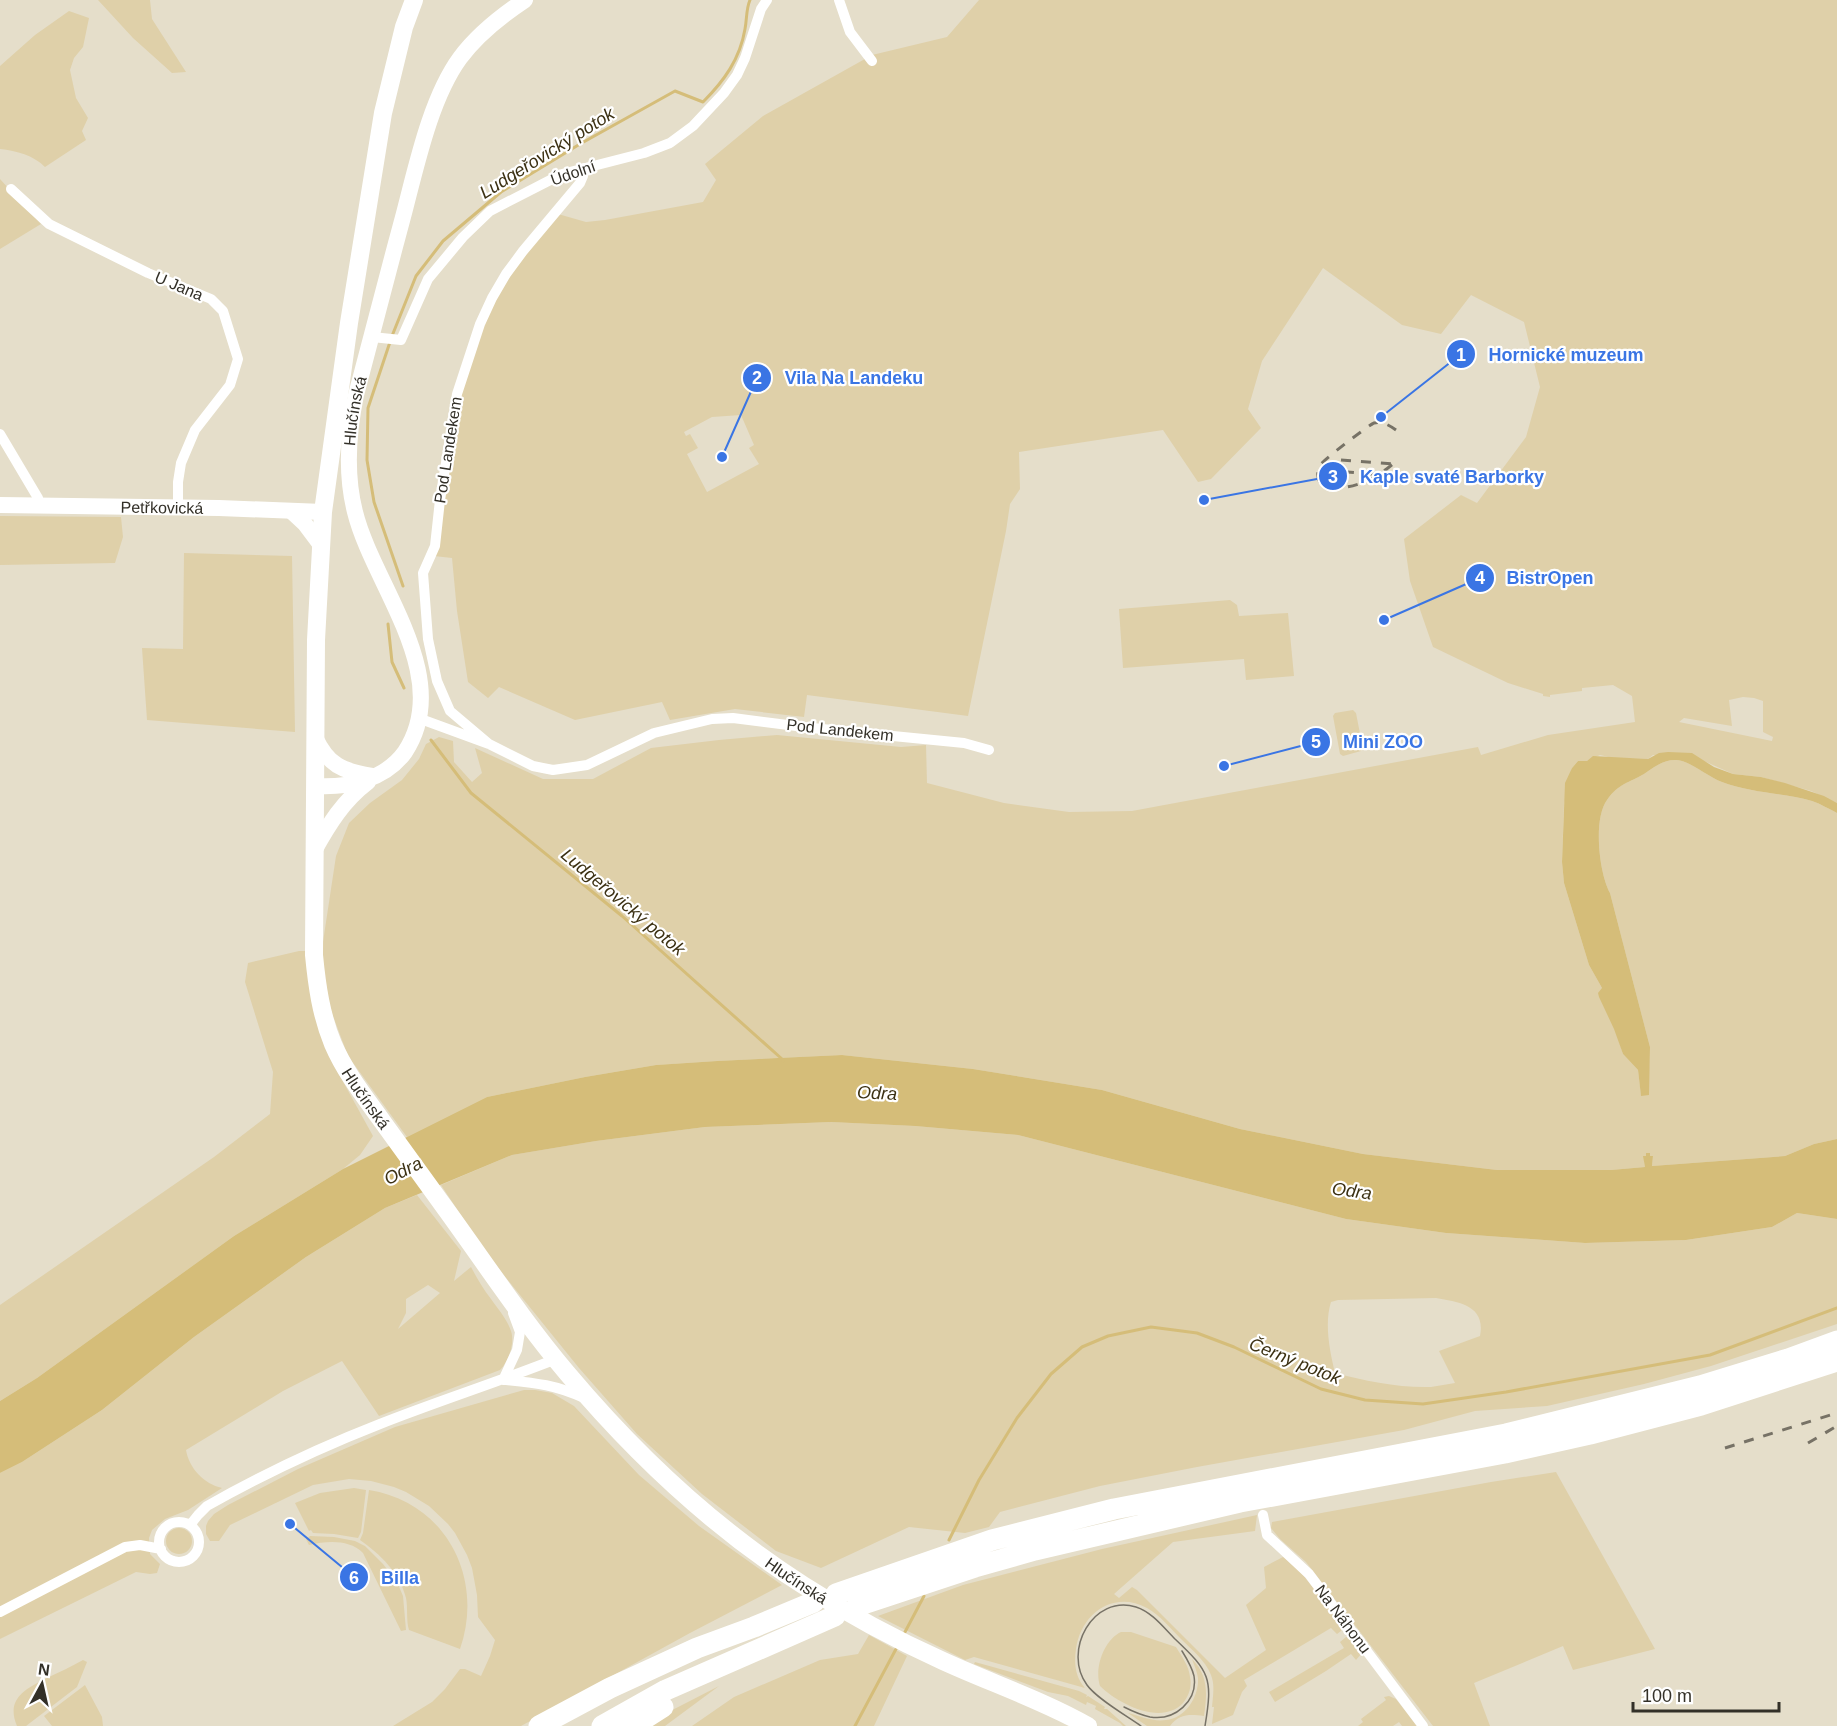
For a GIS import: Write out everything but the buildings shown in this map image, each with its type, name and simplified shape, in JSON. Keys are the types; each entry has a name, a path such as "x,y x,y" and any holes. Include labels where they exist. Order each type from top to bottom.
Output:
{"highway":[{"path":"836,1594 992,1540 1114,1509 1419,1451 1594,1413 1700,1386 1788,1359 1837,1341"},
{"path":"857,1606 975,1567 1122,1529 1240,1502 1495,1455 1590,1434 1701,1404 1837,1361"},
{"path":"539,1726 629,1679 697,1648 754,1627 824,1613"},
{"path":"602,1726 666,1690 824,1613"},
{"path":"633,1726 721,1674 778,1648 824,1613"},
{"path":"566,1726 659,1674 754,1627"}],"main road":[{"name":"Hlučínská","path":"414,0 404,27 383,113 349,323 320,544 316,640 314,956 320,1004 328,1031 339,1056 375,1112 556,1359 591,1401 660,1473 754,1551 854,1617 904,1644 1057,1710 1088,1726"}],"street":[{"name":"Hlučínská","path":"315,786 346,785 376,776 388,769 410,744 418,718 420,686 415,661 399,615 359,527 350,484 349,450 352,414 384,339 416,168 429,125 446,83 459,59 474,42 506,13 525,0"},
{"name":"Údolní","path":"384,339 401,340 428,279 481,219 498,207 562,174 644,153 662,146 678,139 693,126 724,93 737,75 761,9 767,0"},
{"path":"839,0 850,32 872,62"},
{"name":"Pod Landekem","path":"489,744 450,711 437,681 428,639 423,573 435,546 457,394 480,324 506,274 580,183 584,168"},
{"name":"U Jana","path":"11,189 49,224 148,273 211,299 223,311 238,359 230,385 195,430 181,463 178,508"},
{"path":"0,434 38,498 40,506"},
{"name":"Petřkovická","path":"0,505 323,512"},
{"path":"291,510 320,544"},
{"name":"Pod Landekem","path":"418,718 489,744 533,766 553,770 587,765 654,733 712,718 733,718 964,743 989,750"},
{"path":"315,737 324,754 334,764 353,772 376,776"},
{"path":"314,851 349,797 376,776"},
{"path":"503,1380 517,1350 520,1332 506,1292"},
{"path":"190,1525 207,1506 315,1452 381,1424 556,1359"},
{"path":"503,1380 557,1386 591,1401"},
{"name":"Na Náhonu","path":"1263,1515 1267,1535 1309,1574 1423,1726"},
{"path":"176,1522 190,1525 196,1531 198,1547 192,1556 184,1561 175,1561 167,1557 161,1549 159,1539 166,1527 176,1522"},
{"path":"0,1612 124,1547 140,1545 161,1549"}],"shaded area":[{"path":"98,0 150,0 152,19 186,72 172,73 133,38"},
{"path":"979,0 1837,0 1837,803 1811,791 1761,777 1733,774 1704,761 1653,755 1648,759 1613,758 1600,755 1587,761 1578,761 1572,768 1564,805 1562,862 1564,883 1589,965 1602,988 1623,1054 1638,1070 1641,1095 1648,1095 1650,1047 1603,873 1599,846 1600,820 1611,794 1659,764 1677,760 1688,763 1717,780 1733,786 1812,801 1837,813 1837,1139 1814,1144 1785,1156 1652,1166 1653,1156 1646,1153 1645,1167 1611,1170 1497,1170 1363,1154 1240,1129 1102,1090 973,1069 842,1055 656,1065 585,1077 487,1097 407,1137 348,1056 330,1008 321,955 336,856 349,823 370,803 402,780 419,759 426,744 439,737 453,741 454,762 472,782 482,773 475,748 543,779 593,779 651,748 719,740 777,735 901,747 926,745 927,783 1004,803 1069,812 1132,811 1478,747 1481,755 1548,735 1635,722 1632,696 1613,685 1582,688 1582,691 1550,695 1550,697 1543,696 1543,694 1508,683 1433,647 1410,581 1404,539 1461,495 1477,503 1526,437 1540,387 1524,322 1471,295 1441,334 1402,325 1323,268 1262,361 1248,409 1261,428 1211,479 1198,482 1163,430 1019,452 1020,489 1010,504 968,716 807,695 804,717 735,709 670,720 662,702 575,720 499,687 488,698 468,682 457,611 452,558 434,556 452,439 473,352 491,309 517,267 558,214 586,222 703,202 716,180 705,164 763,116 872,55 947,37","holes":["741,415 754,445 749,448 759,464 707,492 687,454 698,448 690,434 686,436 684,432 712,417","1743,697 1763,701 1763,732 1773,737 1772,741 1679,722 1684,718 1732,726 1729,700"]},
{"path":"69,11 89,18 83,47 74,58 70,70 76,98 88,118 82,131 86,140 45,167 24,154 0,149 0,66 35,35"},
{"path":"0,179 41,224 0,249"},
{"path":"0,516 121,517 123,537 115,563 0,565"},
{"path":"184,553 292,556 295,732 147,720 142,648 183,649"},
{"path":"1230,600 1237,605 1239,616 1288,613 1294,676 1246,680 1244,659 1123,668 1119,609"},
{"path":"1353,710 1356,713 1363,749 1343,756 1340,754 1333,716 1335,713"},
{"path":"306,951 330,1058 373,1136 360,1155 343,1169 234,1236 37,1378 0,1401 0,1305 214,1157 270,1114 273,1072 245,982 248,963"},
{"path":"831,1122 915,1126 1018,1135 1346,1219 1446,1233 1585,1243 1686,1240 1772,1227 1797,1213 1837,1219 1837,1324 1711,1366 1547,1406 1475,1411 1404,1430 1100,1486 1000,1512 989,1527 965,1533 909,1527 821,1568 776,1551 702,1494 637,1434 579,1368 486,1253 441,1185 512,1155 705,1127","holes":["1436,1298 1469,1307 1479,1318 1481,1326 1480,1336 1439,1351 1455,1383 1431,1387 1394,1385 1335,1373 1328,1329 1331,1302"]},
{"path":"417,1195 461,1251 454,1281 471,1267 505,1318 511,1331 510,1352 500,1370 379,1416 342,1361 283,1391 186,1450 190,1463 198,1474 209,1483 222,1488 188,1510 165,1519 152,1530 149,1538 150,1554 160,1564 157,1573 136,1572 0,1639 0,1473 22,1462 102,1410 194,1337 306,1257 385,1208","holes":["428,1285 440,1293 398,1329 406,1313 406,1299"]},
{"path":"524,1390 552,1393 574,1406 639,1475 699,1526 782,1585 521,1726 393,1726 432,1702 460,1669 481,1676 495,1640 478,1617 472,1568 455,1533 448,1524 429,1506 406,1492 371,1481 349,1479 313,1485 230,1525 219,1541 210,1541 206,1534 206,1526 214,1514 228,1505 298,1469 395,1427"},
{"path":"1556,1472 1655,1649 1573,1670 1563,1646 1474,1683 1490,1726 1433,1726 1306,1562 1271,1528 1272,1522"},
{"path":"354,1488 366,1490 361,1532 358,1538 309,1531 295,1503 320,1493"},
{"path":"369,1490 396,1497 419,1510 438,1527 452,1547 462,1570 467,1595 466,1622 460,1649 409,1630 406,1598 399,1580 382,1558 360,1540"},
{"path":"1257,1515 1255,1531 1173,1542 1114,1594 1119,1598 1132,1587 1137,1590 1225,1678 1266,1650 1246,1605 1266,1588 1264,1567 1283,1557 1296,1566 1343,1626 1337,1634 1331,1628 1244,1680 1247,1686 1242,1692 1233,1715 1212,1724 1213,1683 1205,1665 1156,1614 1134,1603 1111,1604 1092,1616 1084,1625 1079,1636 1075,1659 1077,1675 1085,1688 974,1657 965,1660 878,1616 963,1585 1102,1549"},
{"path":"179,1528 188,1532 192,1541 188,1550 179,1554 170,1550 166,1541 170,1532"},
{"path":"310,1536 334,1537 355,1541 365,1546 397,1582 403,1596 406,1630 401,1631 363,1553 345,1543 330,1542 309,1545 306,1539"},
{"path":"1121,1632 1131,1632 1176,1647 1187,1665 1191,1680 1187,1697 1174,1710 1164,1713 1140,1710 1108,1693 1100,1686 1098,1671 1102,1655 1110,1641"},
{"path":"869,1635 907,1656 874,1726 692,1726 734,1697 820,1660 858,1654"},
{"path":"1350,1637 1362,1653 1356,1660 1351,1654 1275,1702 1269,1692 1344,1648 1340,1642"},
{"path":"1192,1659 1198,1665 1206,1686 1204,1716 1185,1716 1177,1719 1170,1726 1147,1726 1128,1713 1161,1720 1173,1718 1185,1711 1194,1699 1198,1685 1198,1675"},
{"path":"83,1660 87,1662 77,1687 26,1726 17,1726 14,1708 20,1695 33,1685"},
{"path":"975,1662 1079,1691 1105,1707 1104,1709 1107,1709 1126,1726 1087,1702 1086,1705 1068,1696 1048,1692 974,1664"},
{"path":"85,1685 102,1717 103,1726 52,1726 44,1716"},
{"path":"719,1686 665,1726 644,1726 651,1721"},
{"path":"1389,1696 1396,1699 1417,1726 1402,1726 1399,1722 1393,1726 1358,1726 1363,1722 1361,1719 1386,1700 1384,1697"}],"water":[{"path":"1659,753 1692,753 1714,767 1733,774 1761,777 1824,796 1837,803 1837,813 1812,801 1733,786 1717,780 1688,763 1677,760 1663,762 1624,784 1607,800 1600,820 1599,833 1603,873 1650,1047 1649,1095 1641,1096 1638,1070 1623,1054 1599,997 1598,993 1602,988 1589,965 1564,883 1562,862 1565,783 1578,761 1587,761 1593,756 1648,759"},
{"name":"Odra","path":"842,1055 973,1069 1102,1090 1240,1129 1363,1154 1497,1170 1611,1170 1645,1167 1643,1156 1646,1156 1646,1153 1653,1156 1652,1166 1785,1156 1814,1144 1837,1139 1837,1219 1797,1213 1772,1227 1686,1240 1585,1243 1446,1233 1346,1219 1018,1135 915,1126 831,1122 705,1127 596,1141 512,1155 385,1208 306,1257 194,1337 102,1410 22,1462 0,1473 0,1401 37,1378 234,1236 343,1169 487,1097 656,1065"}],"waterway":[{"name":"Ludgeřovický potok","path":"392,336 416,276 443,241 501,192 580,144 675,91 703,102 718,86 735,60 743,40 750,0"},
{"name":"Ludgeřovický potok","path":"390,342 368,408 367,460 374,502 403,586"},
{"name":"Ludgeřovický potok","path":"388,624 392,662 404,688"},
{"name":"Ludgeřovický potok","path":"431,740 471,793 622,916 783,1061"},
{"name":"Černý potok","path":"949,1540 979,1480 1017,1418 1051,1374 1082,1347 1108,1336 1151,1327 1197,1333 1234,1347 1321,1389 1365,1400 1423,1404 1506,1392 1710,1355 1837,1308"},
{"name":"Černý potok","path":"905,1632 924,1596"},
{"name":"Černý potok","path":"855,1726 896,1649"}],"tram line":[{"path":"1141,1726 1098,1696 1087,1685 1080,1671 1078,1657 1080,1642 1086,1628 1095,1617 1107,1609 1121,1605 1142,1609 1152,1616 1202,1668 1209,1697 1205,1726"},
{"path":"1124,1707 1150,1717 1168,1716 1183,1707 1192,1694 1194,1676 1182,1651"}],"railway":[{"path":"1396,430 1383,423 1370,425 1322,463 1318,470 1319,480 1330,488 1357,485 1382,473 1398,460"},
{"path":"1341,460 1393,464"},
{"path":"1324,470 1372,474 1378,472"},
{"path":"1725,1448 1837,1413"},
{"path":"1808,1443 1837,1426"}],"place":[{"name":"Hornické muzeum","path":"1381,417"},
{"name":"Vila Na Landeku","path":"722,457"},
{"name":"Kaple svaté Barborky","path":"1204,500"},
{"name":"BistrOpen","path":"1384,620"},
{"name":"Mini ZOO","path":"1224,766"},
{"name":"Billa","path":"290,1524"}]}
